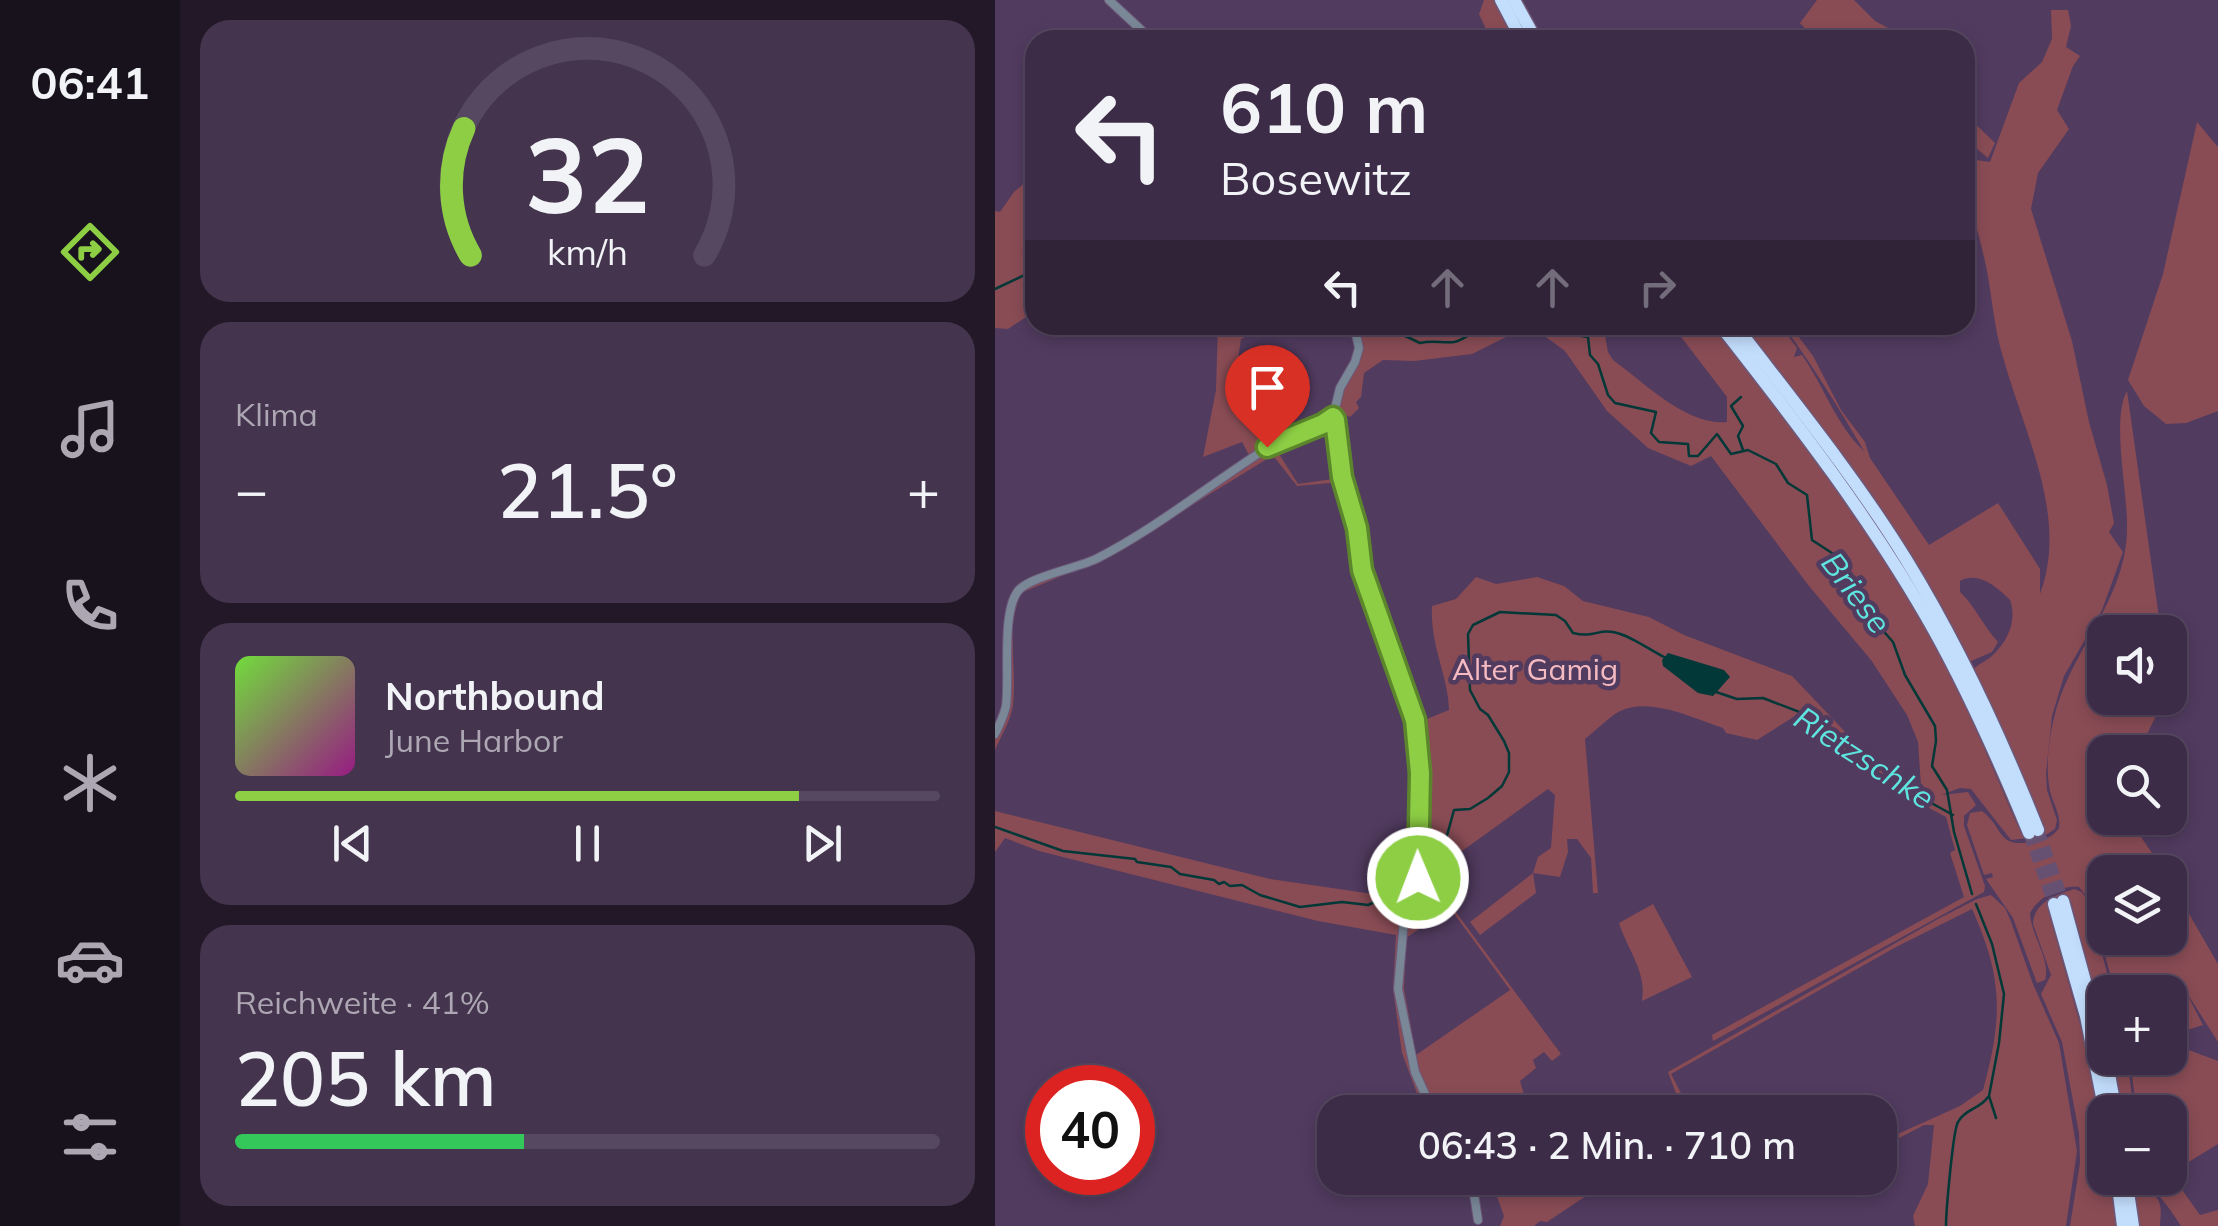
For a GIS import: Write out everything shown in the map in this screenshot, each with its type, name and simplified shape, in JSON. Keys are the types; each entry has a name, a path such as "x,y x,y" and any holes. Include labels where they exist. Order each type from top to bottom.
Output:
{"highway":[{"path":"1501,0 1517,30"},
{"path":"1514,0 1530,30"},
{"path":"1728,335 1853,501 1919,604 1979,716 2033,832 1966,668 1905,558 1831,450 1743,335"},
{"path":"2087,996 2059,902 2087,1021"},
{"path":"2119,1195 2123,1226"},
{"path":"2129,1195 2133,1226"}],"street":[{"path":"1109,0 1141,30"},
{"path":"1356,335 1359,348 1340,388 1333,417 1362,570 1415,720 1421,870 1405,908 1398,989 1415,1072 1425,1095"},
{"path":"995,734 1006,704 1007,652 1015,596 1031,583 1092,561 1223,480 1267,447 1333,417"},
{"path":"1474,1195 1478,1220 1487,1226"},
{"path":"1469,1226 1478,1220"}],"green space":[{"path":"1484,0 1494,0 1510,30 1486,30 1479,14"},
{"path":"1817,0 1854,0 1875,21 1892,30 1807,30 1800,23"},
{"name":"Alter Gamig","path":"2051,10 2068,10 2071,26 2066,47 2080,56 2057,110 2069,129 2038,173 2031,209 2072,341 2107,485 2114,523 2109,532 2123,552 2102,610 2099,615 2087,615 2087,636 2064,676 2052,716 2046,773 2057,820 2055,829 2044,836 2011,840 1971,789 1960,788 1941,795 1968,792 1976,805 1964,816 1964,826 1984,892 1713,1041 1712,1035 1964,897 1950,853 1955,850 1946,817 1880,782 1795,716 1757,740 1726,733 1723,728 1683,714 1641,706 1615,714 1585,739 1598,893 1593,893 1591,858 1577,839 1567,839 1568,852 1560,877 1533,873 1538,857 1551,848 1555,795 1548,789 1433,872 1428,866 1423,867 1419,845 1417,723 1449,710 1432,606 1456,599 1476,577 1496,584 1537,577 1564,586 1583,601 1649,617 1684,635 1792,676 1869,757 1917,791 1921,786 1918,742 1907,715 1871,660 1809,586 1711,456 1691,466 1648,448 1607,411 1565,351 1537,335 1605,335 1613,360 1652,390 1696,417 1727,422 1727,397 1680,335 1721,335 1848,505 1898,580 1962,698 2021,833 2041,830 2043,824 1973,670 1993,655 2007,636 2013,614 2010,600 1980,579 1960,581 1960,592 1998,642 1992,652 1969,662 1749,335 1787,335 1797,348 1794,357 1802,355 1846,429 1864,451 1790,335 1797,335 1841,410 1865,442 1870,458 1929,545 1998,503 2040,569 2040,594 2048,565 2047,505 2000,346 1975,219 1975,160 1990,162 2019,83 2042,62 2052,39"},
{"path":"2197,122 2218,147 2218,411 2186,423 2166,424 2144,406 2128,380 2163,274"},
{"path":"1975,124 1995,143 1988,158 1975,147"},
{"path":"1025,183 1025,318 1008,329 995,328 995,211 1000,212"},
{"path":"1218,335 1249,335 1241,339 1233,392 1264,405 1259,421 1270,424 1272,441 1250,457 1242,442 1203,457 1216,390"},
{"path":"1359,335 1510,335 1472,354 1414,361 1383,360 1364,373 1361,397 1356,402 1359,408 1350,417 1339,412 1359,348"},
{"path":"2127,391 2159,615 2101,615 2125,553 2122,404"},
{"path":"1274,446 1298,484 1340,478 1355,529 1357,553 1412,719 1416,749 1404,699 1367,604 1342,498 1330,483 1297,486 1275,458 1267,459 1109,556 1021,593 1013,634 1013,705 995,750 1005,718 1016,597 1025,588 1092,563"},
{"path":"2087,641 2087,715 2156,715 2146,735 2087,735 2087,835 2141,835 2153,855 2087,855 2087,896 2079,887 2065,888 2039,902 2030,913 2046,972 2045,980 2037,983 2013,918 1986,879 1993,877 1992,873 1984,875 1967,825 1970,813 1982,811 2006,839 2020,843 2047,838 2059,828 2048,762 2055,714"},
{"path":"1413,752 1418,869 1405,901 1396,989 1405,1048 1422,1095 1418,1095 1402,1053 1393,989 1396,935 1318,921 1039,851 1005,838 995,852 995,811 1270,879 1380,895 1387,891 1387,864 1402,840 1412,785"},
{"path":"1533,873 1536,893 1480,935 1470,922"},
{"path":"1424,875 1430,878 1561,1054 1552,1061 1544,1052 1533,1060 1536,1068 1520,1081 1524,1095 1429,1095 1413,1055 1405,1013 1401,962 1406,913","holes":["1450,908 1510,990 1416,1055 1404,989 1406,938"]},
{"path":"2074,889 2087,899 2087,955 2102,955 2108,975 2090,975 2071,902 2068,899 2049,905 2087,1049 2087,1075 2093,1075 2096,1095 2087,1095 2087,1195 2113,1195 2117,1226 2070,1226 2080,1163 2079,1133 2062,1042 2041,994 2051,975 2033,924 2037,910 2053,897"},
{"path":"1991,895 2005,908 2059,1043 2077,1151 2066,1226 1915,1226 1913,1216 1928,1184 1934,1125 1924,1125 1897,1139 1897,1134 1960,1106 1983,1090 1994,1041 1994,977 1972,909 1896,947 1671,1074 1682,1095 1677,1095 1668,1072 1977,899"},
{"path":"1653,904 1692,977 1642,1001 1642,981 1619,923"},
{"path":"2187,910 2218,964 2218,1042 2187,993 2187,975 2110,975 2105,955 2187,955"},
{"path":"2187,994 2203,1025 2187,1030"},
{"path":"2187,1049 2218,1061 2218,1144 2187,1163 2187,1095 2135,1095 2132,1075 2187,1075"},
{"path":"2114,1075 2129,1075 2132,1095 2119,1095"},
{"path":"1496,1195 1587,1195 1547,1222 1540,1221 1534,1226 1500,1226 1504,1216"},
{"path":"2153,1195 2159,1201 2160,1226 2139,1226 2136,1196"},
{"path":"2159,1195 2186,1195 2200,1215 2218,1210 2218,1226 2181,1226"}],"shaded area":[{"path":"1668,653 1724,670 1730,677 1713,696 1698,693 1663,666 1662,660"}],"waterway":[{"name":"Briese","path":"995,289 1025,275"},
{"name":"Briese","path":"1403,335 1420,343 1454,342 1469,335"},
{"name":"Briese","path":"1575,335 1588,337 1590,355 1615,403 1656,412 1651,433 1659,442 1688,444 1689,456 1698,456 1717,434 1731,454 1748,450 1776,464 1788,483 1807,495 1812,540 1835,555 1846,581 1867,597 1872,618 1893,642 1905,675 1935,726 1932,766 1947,790 1954,832 1972,894"},
{"path":"1741,397 1731,406 1743,426 1738,436 1743,450"},
{"name":"Rietzschke","path":"1422,860 1446,839 1454,810 1470,809 1488,798 1502,786 1509,772 1509,753 1504,741 1470,690 1468,634 1473,625 1500,612 1556,615 1573,633 1608,631 1664,657"},
{"name":"Rietzschke","path":"1716,692 1737,699 1763,698 1815,718 1870,769 1953,815"},
{"name":"Rietzschke","path":"995,827 1063,851 1135,859 1219,884 1242,885 1300,907 1342,902 1368,905 1389,896 1416,865"},
{"name":"Rietzschke","path":"1976,904 1992,944 2004,994 1989,1096 1996,1118"},
{"path":"1946,1226 1956,1128 1965,1114 1988,1097"}],"tunnel":[{"path":"2038,830 2063,901"},
{"path":"2029,833 2054,904"}],"route":[{"path":"1267,447 1333,417 1335,420 1342,477 1357,528 1362,570 1415,720 1420,773 1418,878"}]}
